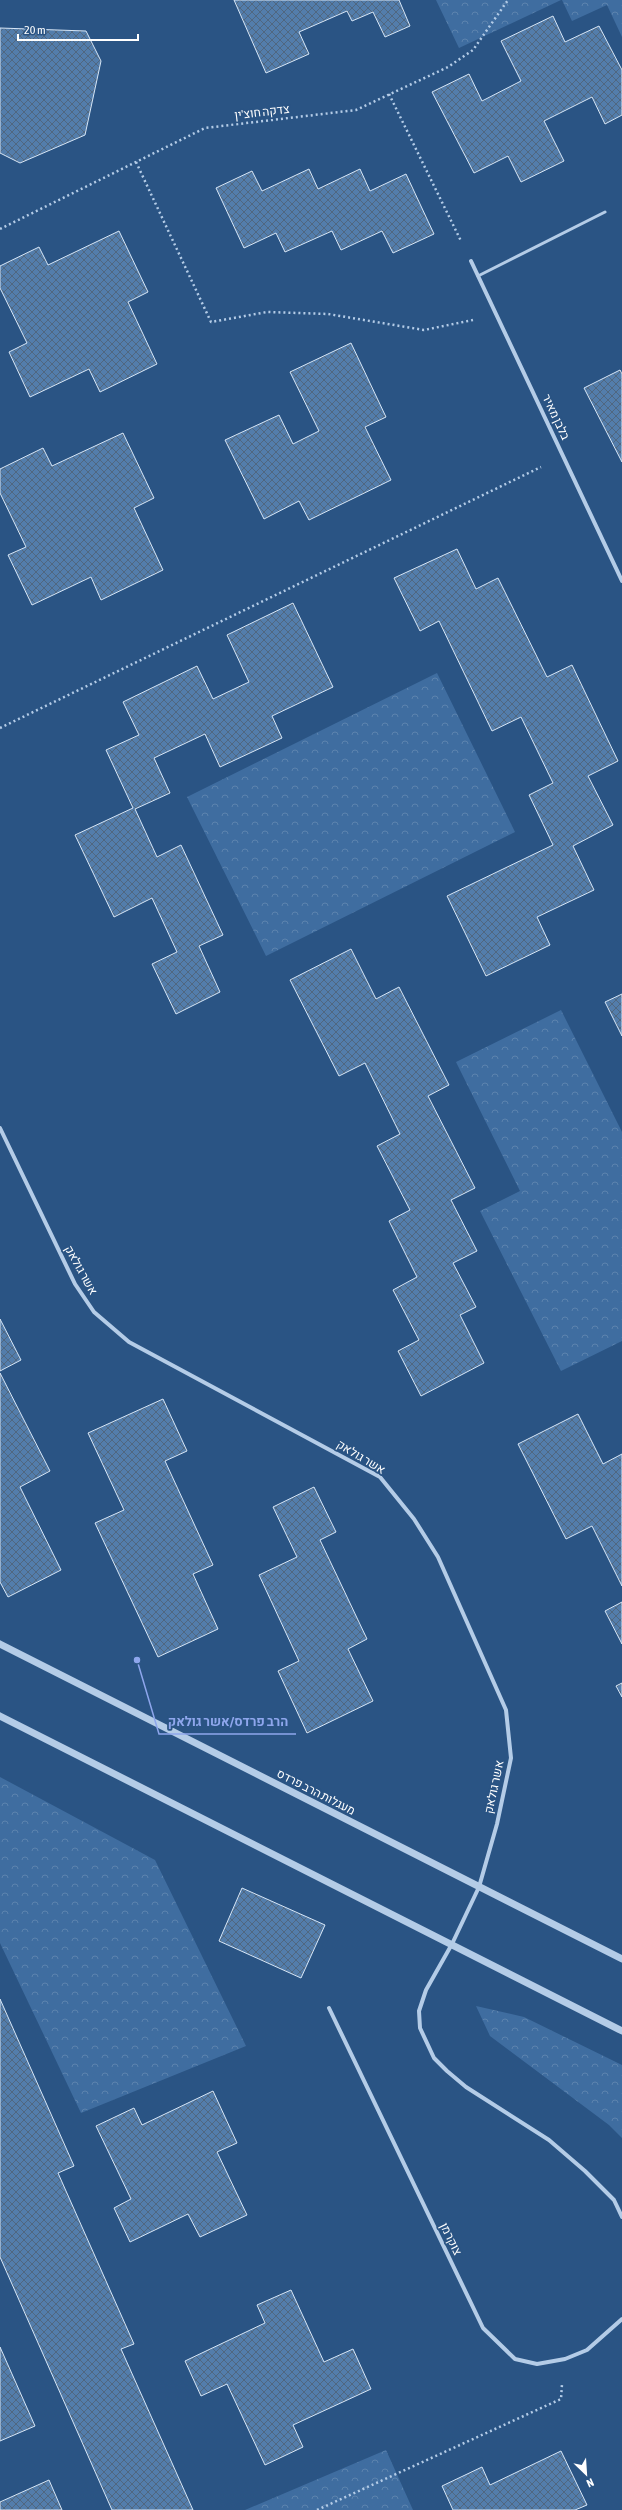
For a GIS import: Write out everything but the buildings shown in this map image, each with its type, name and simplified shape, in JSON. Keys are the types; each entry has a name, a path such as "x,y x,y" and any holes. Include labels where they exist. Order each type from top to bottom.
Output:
{"street":[{"name":"בלבן מאיר","path":"471,261 622,581"},
{"name":"אשר גולאק","path":"0,1128 74,1284 94,1312 129,1342 380,1477 418,1525 438,1557 506,1710 511,1758 497,1824 479,1887 452,1944"},
{"name":"מעגלות הרב פרדס","path":"0,1644 622,1959"},
{"path":"0,1716 622,2031"},
{"path":"452,1944 426,1990 419,2011 420,2028 434,2058 466,2087 549,2140 585,2170 614,2200 622,2217"},
{"name":"צוקרמן","path":"329,2008 483,2328 516,2359 537,2364 565,2359 588,2350 622,2319"}],"lane":[{"path":"478,276 605,212"}],"path":[{"name":"צדקה חוצ'ין","path":"0,229 205,128 356,110 448,67 474,50 508,0"},
{"path":"389,94 471,261"},
{"path":"136,162 211,322 267,312 328,314 424,330 497,316"},
{"path":"0,728 563,456"},
{"path":"318,2510 561,2399 565,2359"}],"green space":[{"path":"436,0 561,0 459,48"},
{"path":"562,0 622,0 622,37 607,5 572,21"},
{"path":"437,673 515,832 266,956 187,797"},
{"path":"561,1010 622,1132 622,1341 561,1371 480,1211 520,1191 456,1062"},
{"path":"0,1777 155,1860 246,2046 81,2113 0,1943"},
{"path":"476,2006 524,2017 622,2065 622,2138 609,2125 490,2036"},
{"path":"386,2450 413,2510 245,2510"}],"place":[{"name":"הרב פרדס/אשר גולאק","path":"137,1660"}]}
